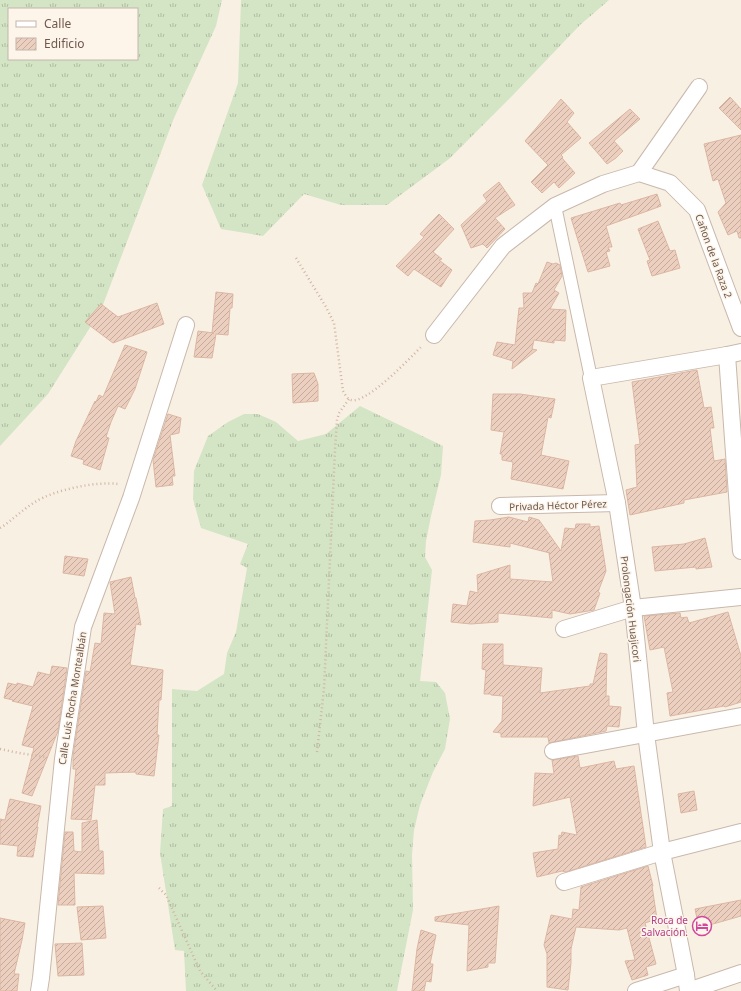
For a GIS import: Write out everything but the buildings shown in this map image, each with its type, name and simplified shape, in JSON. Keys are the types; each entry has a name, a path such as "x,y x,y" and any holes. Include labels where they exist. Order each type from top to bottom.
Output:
{"street":[{"path":"434,335 503,246 554,206 603,184 639,173 699,86"},
{"name":"Cañon de la Raza 2","path":"639,173 670,183 697,210 741,328"},
{"path":"554,206 591,378 734,353 741,551"},
{"name":"Calle Luís Rocha Montealbán","path":"39,991 63,759 83,627 135,486 186,325"},
{"name":"Prolongación Huajicori","path":"591,378 617,503 632,608 646,734 662,852 688,991"},
{"name":"Privada Héctor Pérez","path":"500,506 617,503"},
{"path":"564,629 632,608 741,597"},
{"path":"553,751 741,716"},
{"path":"564,882 662,852 741,832"},
{"path":"688,991 741,973"},
{"path":"636,991 686,975"}],"path":[{"path":"296,258 334,322 343,391 351,400 360,399 377,389 434,335"},
{"path":"317,752 324,689 337,420 339,413 350,398"},
{"path":"0,528 35,501 54,493 75,487 109,482 135,486"},
{"path":"0,748 19,753 63,759"},
{"path":"159,888 166,895 200,970 217,991"}],"green space":[{"path":"0,0 222,0 216,26 174,118 101,310 48,394 0,446"},
{"path":"241,0 609,0 580,25 449,159 387,205 341,205 304,194 263,236 221,229 202,185 238,83"},
{"path":"360,406 443,446 441,475 426,541 425,557 432,570 420,681 436,682 445,693 450,719 445,749 433,772 420,805 414,830 412,855 413,910 397,991 186,991 184,951 175,950 160,853 163,809 172,806 172,689 197,691 224,674 227,653 236,632 247,568 240,564 248,544 201,528 193,499 194,471 208,436 228,422 244,414 258,414 276,422 298,441 326,434"}],"place":[{"name":"Roca de Salvación.","path":"702,926"}]}
